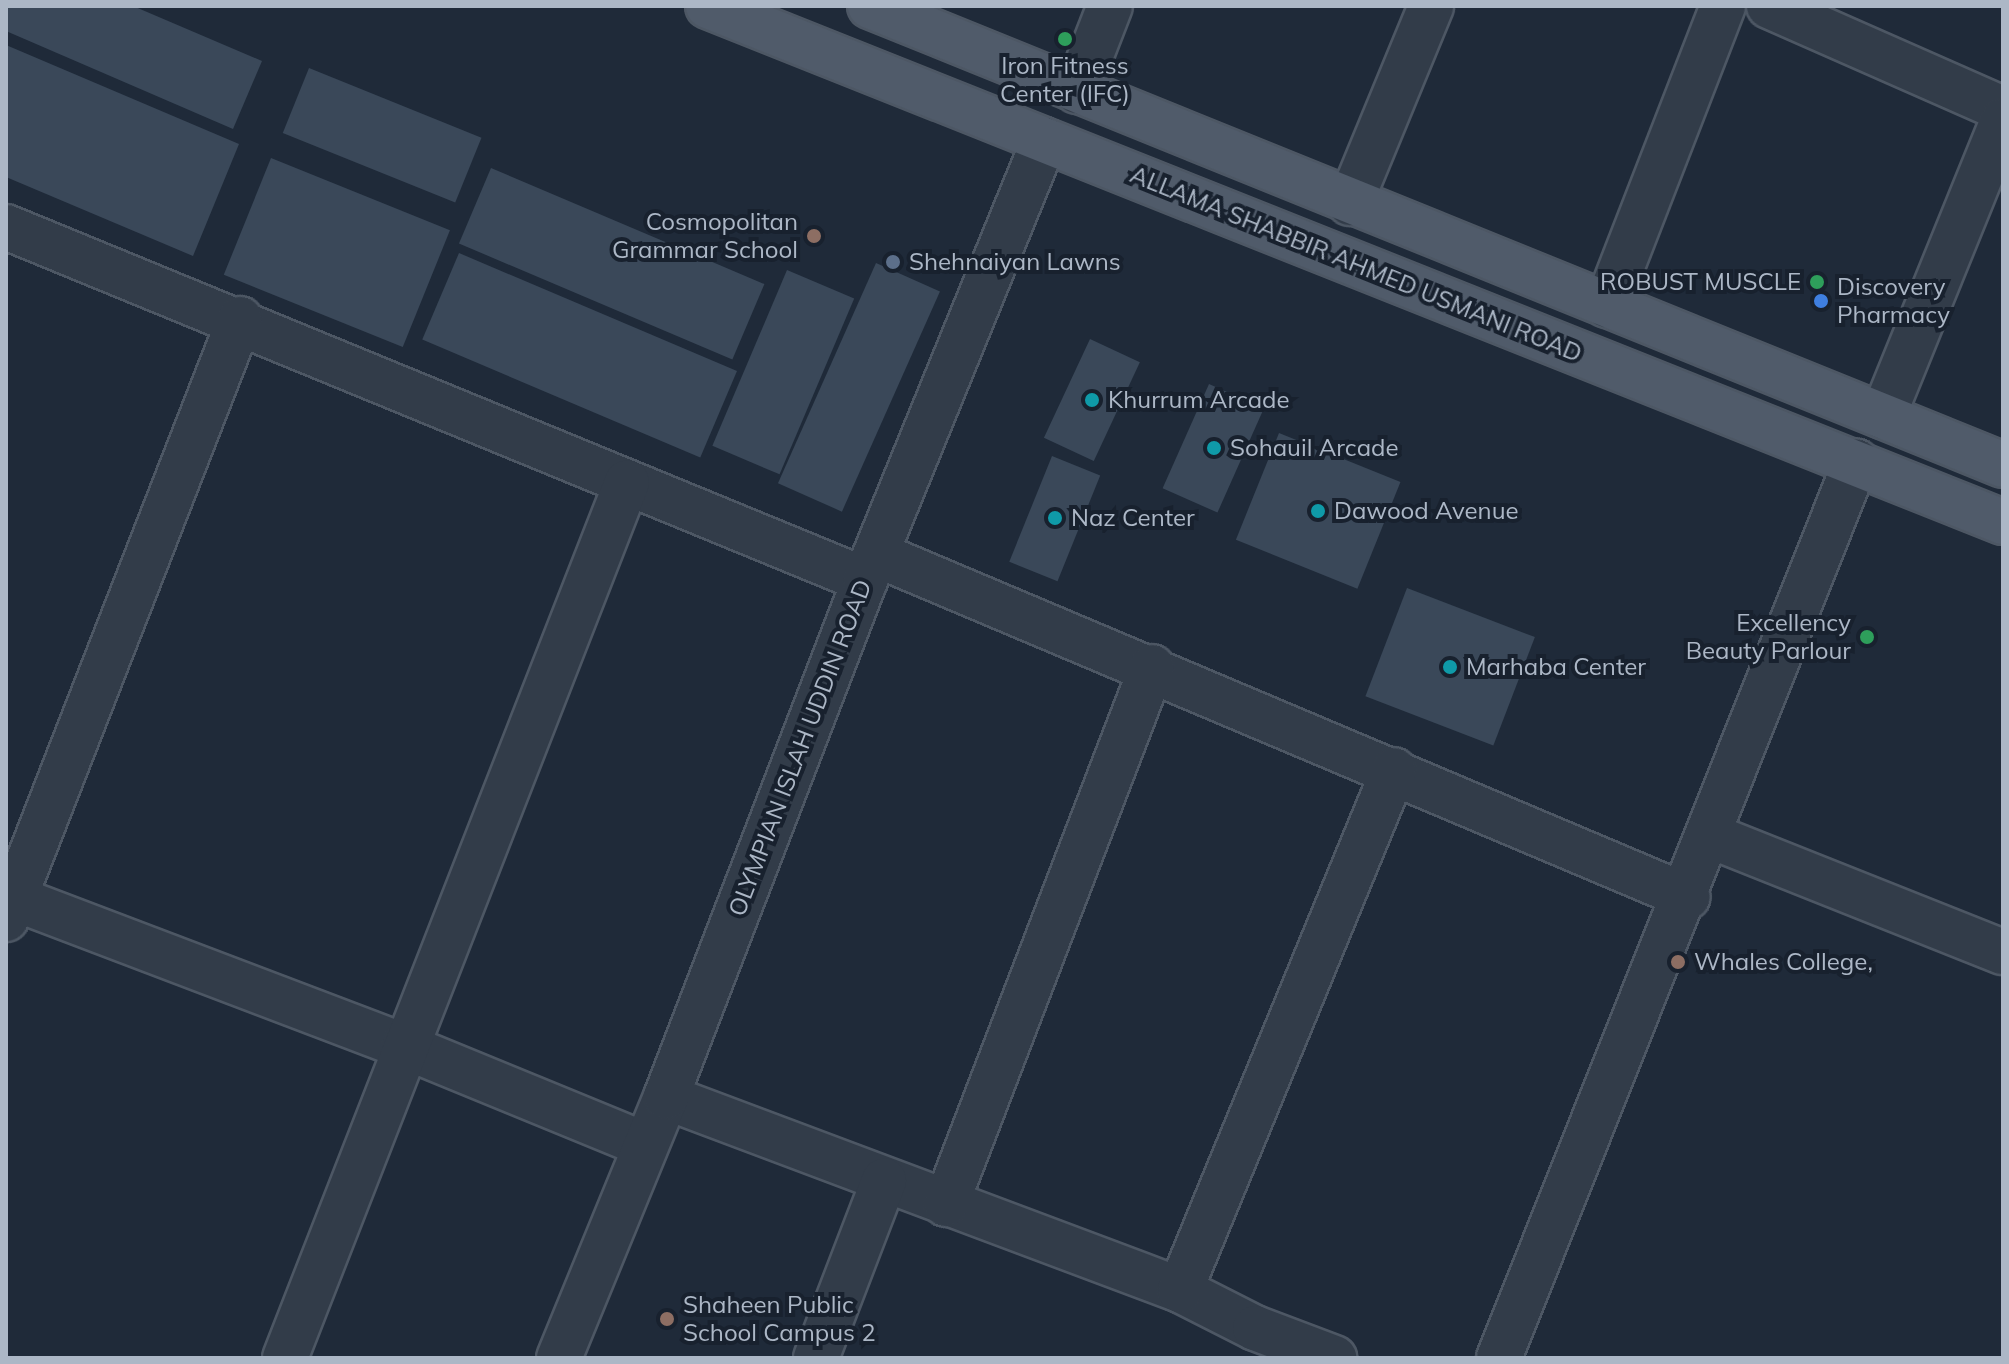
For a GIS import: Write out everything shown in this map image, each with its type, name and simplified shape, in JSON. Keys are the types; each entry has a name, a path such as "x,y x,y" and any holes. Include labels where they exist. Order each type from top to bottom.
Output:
{"main road":[{"name":"ALLAMA SHABBIR AHMED USMANI ROAD","path":"708,6 2003,522"},
{"path":"870,6 2003,465"}],"street":[{"path":"1077,91 1110,6"},
{"path":"1350,203 1431,6"},
{"path":"1607,305 1723,6"},
{"path":"1769,6 2003,109"},
{"path":"1883,416 2003,120"},
{"name":"OLYMPIAN ISLAH UDDIN ROAD","path":"559,1358 666,1097 870,567 1045,140"},
{"path":"6,227 240,319 627,482 1152,667 1688,897"},
{"path":"240,319 9,904 404,1046 645,1145"},
{"path":"1499,1358 1688,897 1856,462"},
{"path":"285,1358 404,1046 627,482"},
{"path":"946,1204 1152,667"},
{"path":"1180,1290 1394,770"},
{"path":"1711,836 2003,952"},
{"path":"666,1097 1180,1290 1249,1343 1334,1358"},
{"path":"816,1358 884,1181"}],"building":[{"path":"6,6 133,6 262,61 233,129 6,31"},
{"path":"6,45 239,144 193,256 6,177"},
{"path":"309,68 481,138 455,203 283,133"},
{"path":"271,158 450,230 403,347 224,275"},
{"path":"491,168 764,284 732,360 459,243"},
{"path":"459,253 737,371 700,458 422,340"},
{"path":"876,263 940,291 842,512 778,483"},
{"path":"787,270 854,299 780,474 712,446"},
{"name":"Khurrum Arcade","path":"1090,339 1140,362 1094,461 1044,438"},
{"name":"Sohauil Arcade","path":"1209,384 1264,408 1217,513 1163,488"},
{"name":"Dawood Avenue","path":"1279,433 1400,482 1357,589 1236,540"},
{"name":"Naz Center","path":"1052,456 1100,475 1058,581 1009,562"},
{"name":"Marhaba Center","path":"1407,588 1535,637 1493,745 1365,696"}],"place":[{"name":"Iron Fitness Center (IFC)","path":"1065,39"},
{"name":"Cosmopolitan Grammar School","path":"814,236"},
{"name":"Shehnaiyan Lawns","path":"893,262"},
{"name":"ROBUST MUSCLE","path":"1817,282"},
{"name":"Discovery Pharmacy","path":"1821,301"},
{"name":"Khurrum Arcade","path":"1092,400"},
{"name":"Sohauil Arcade","path":"1214,448"},
{"name":"Dawood Avenue","path":"1318,511"},
{"name":"Naz Center","path":"1055,518"},
{"name":"Excellency Beauty Parlour","path":"1867,637"},
{"name":"Marhaba Center","path":"1450,667"},
{"name":"Whales College,","path":"1678,962"},
{"name":"Shaheen Public School Campus 2","path":"667,1319"}]}
